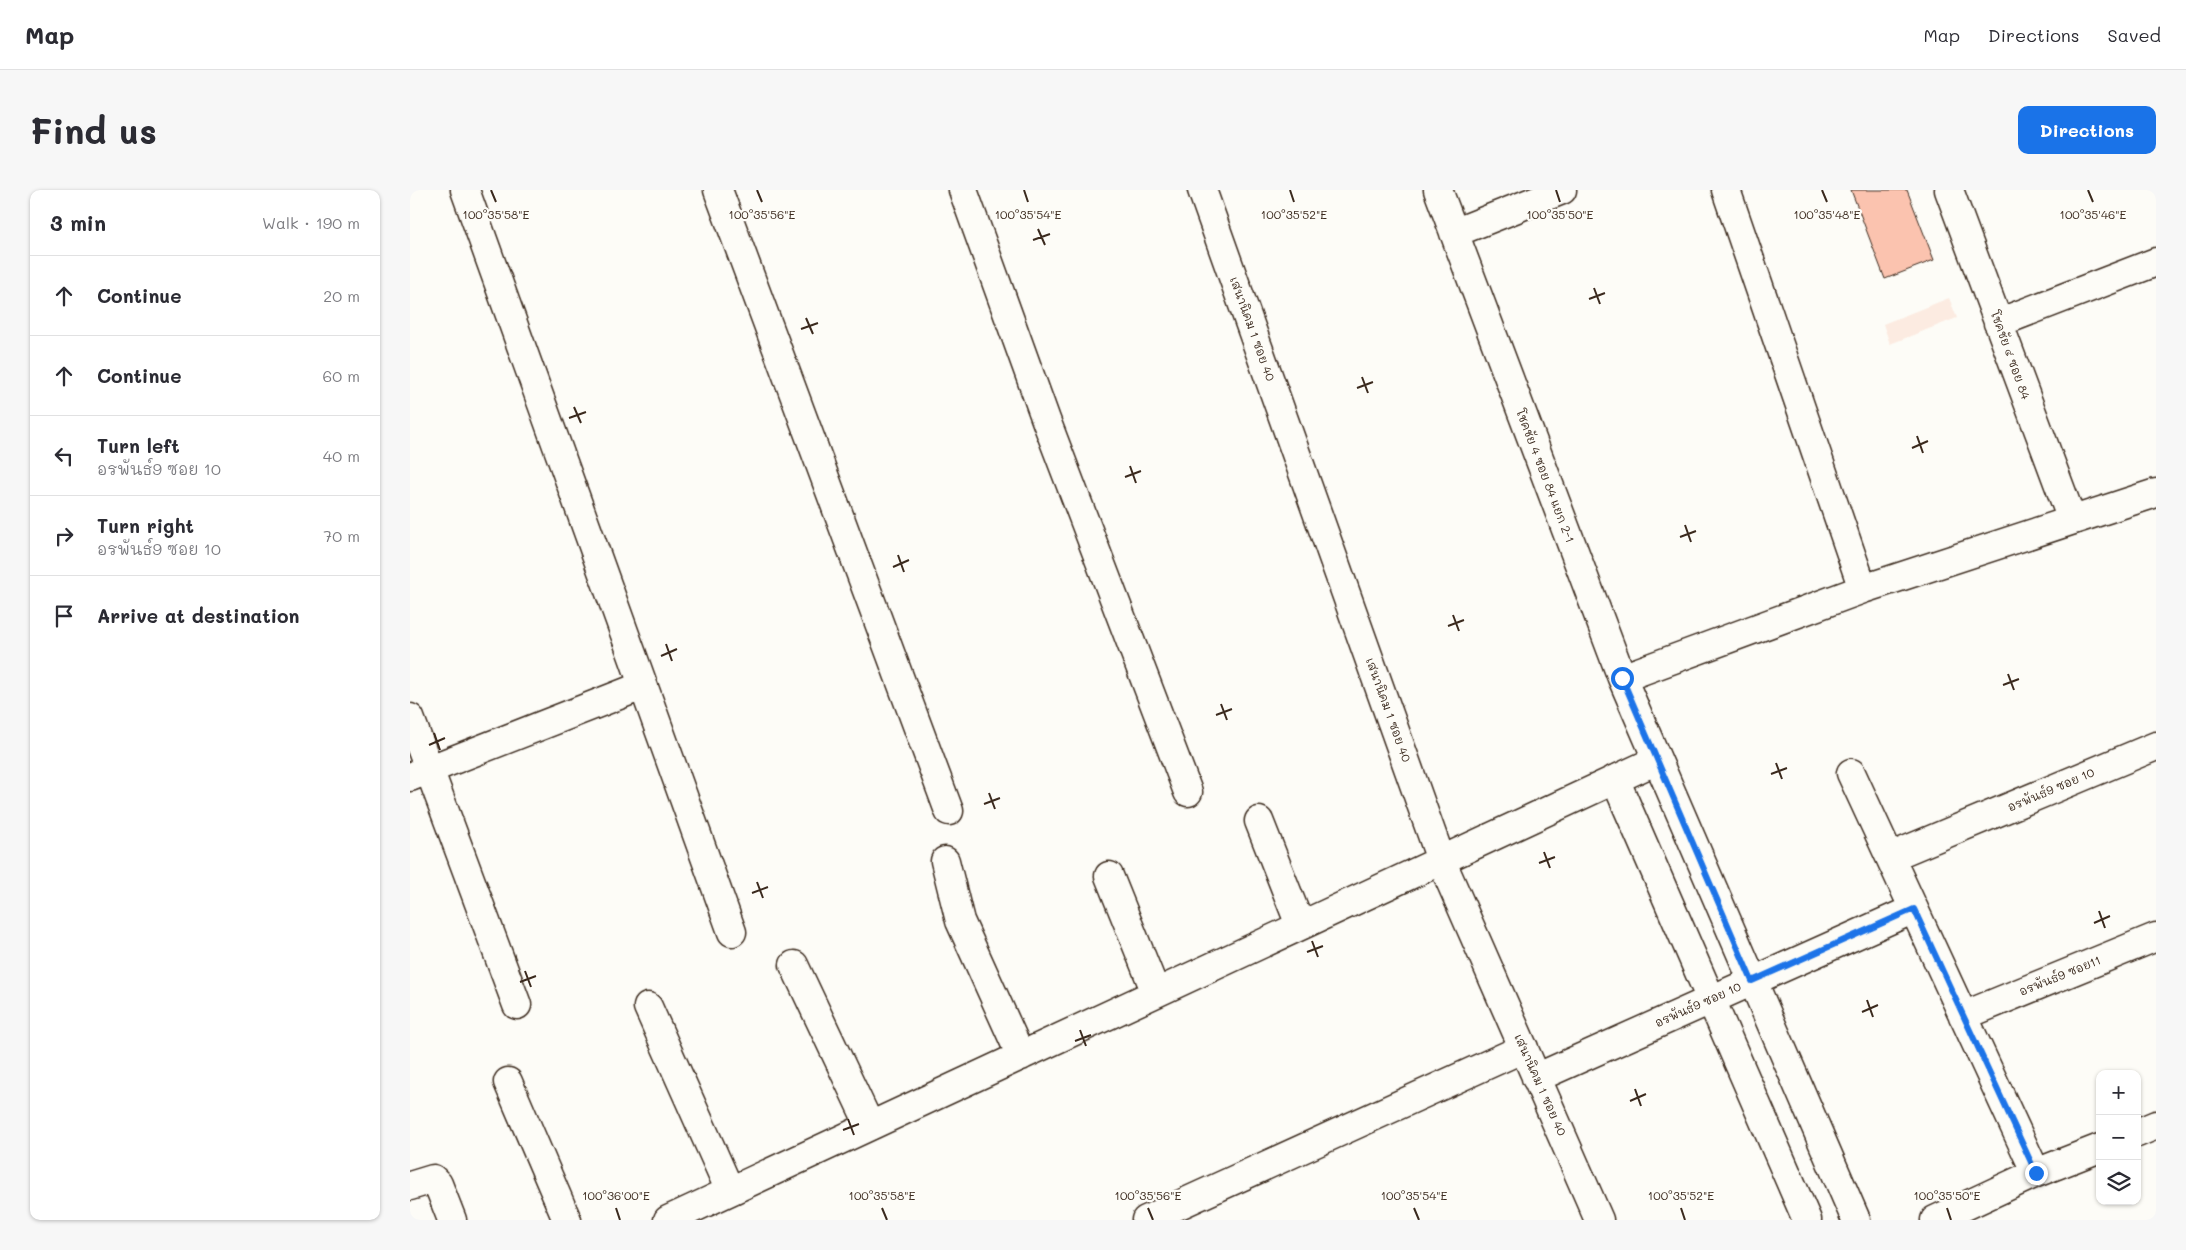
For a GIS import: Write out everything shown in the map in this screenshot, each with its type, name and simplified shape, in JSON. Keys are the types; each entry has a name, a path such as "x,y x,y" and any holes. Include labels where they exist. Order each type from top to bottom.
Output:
{"street":[{"path":"465,190 732,932"},
{"path":"718,190 949,811"},
{"path":"963,190 1046,420 1188,792"},
{"name":"เสนานิคม 1 ซอย 40","path":"1202,190 1441,860 1599,1220"},
{"name":"โชคชัย 4 ซอย 84 แยก 2-1","path":"1438,190 1622,678 1856,1220"},
{"path":"1454,233 1562,190"},
{"path":"1726,190 1863,589"},
{"name":"โชคชัย ๔ ซอย 84","path":"1949,190 2072,520"},
{"path":"1998,323 2156,262"},
{"path":"1622,678 1863,589 2156,493"},
{"path":"420,774 642,686"},
{"path":"410,718 420,774 517,1004"},
{"name":"อรพันธ์9 ซอย 10","path":"1890,857 2156,746"},
{"path":"668,1220 1657,760"},
{"path":"1851,773 2036,1173"},
{"path":"1615,779 1807,1220"},
{"path":"1259,821 1300,926"},
{"path":"945,861 960,921 1021,1056"},
{"path":"1109,876 1156,993"},
{"name":"อรพันธ์9 ซอย 10","path":"1536,1078 1914,909"},
{"name":"อรพันธ์9 ซอย11","path":"1964,1016 2156,937"},
{"path":"794,965 870,1126"},
{"path":"648,1007 730,1191"},
{"path":"1146,1220 1524,1048"},
{"path":"508,1082 567,1220"},
{"path":"2141,1131 2156,1125"},
{"path":"1935,1220 2036,1173 2096,1150"},
{"path":"410,1186 433,1179 438,1184 452,1220"}],"shaded area":[{"path":"1949,298 1957,318 1890,344 1883,324"}],"building":[{"path":"1851,190 1907,190 1934,260 1885,279"}],"route":[{"path":"1622,678 1752,981 1914,909 2036,1173"}]}
